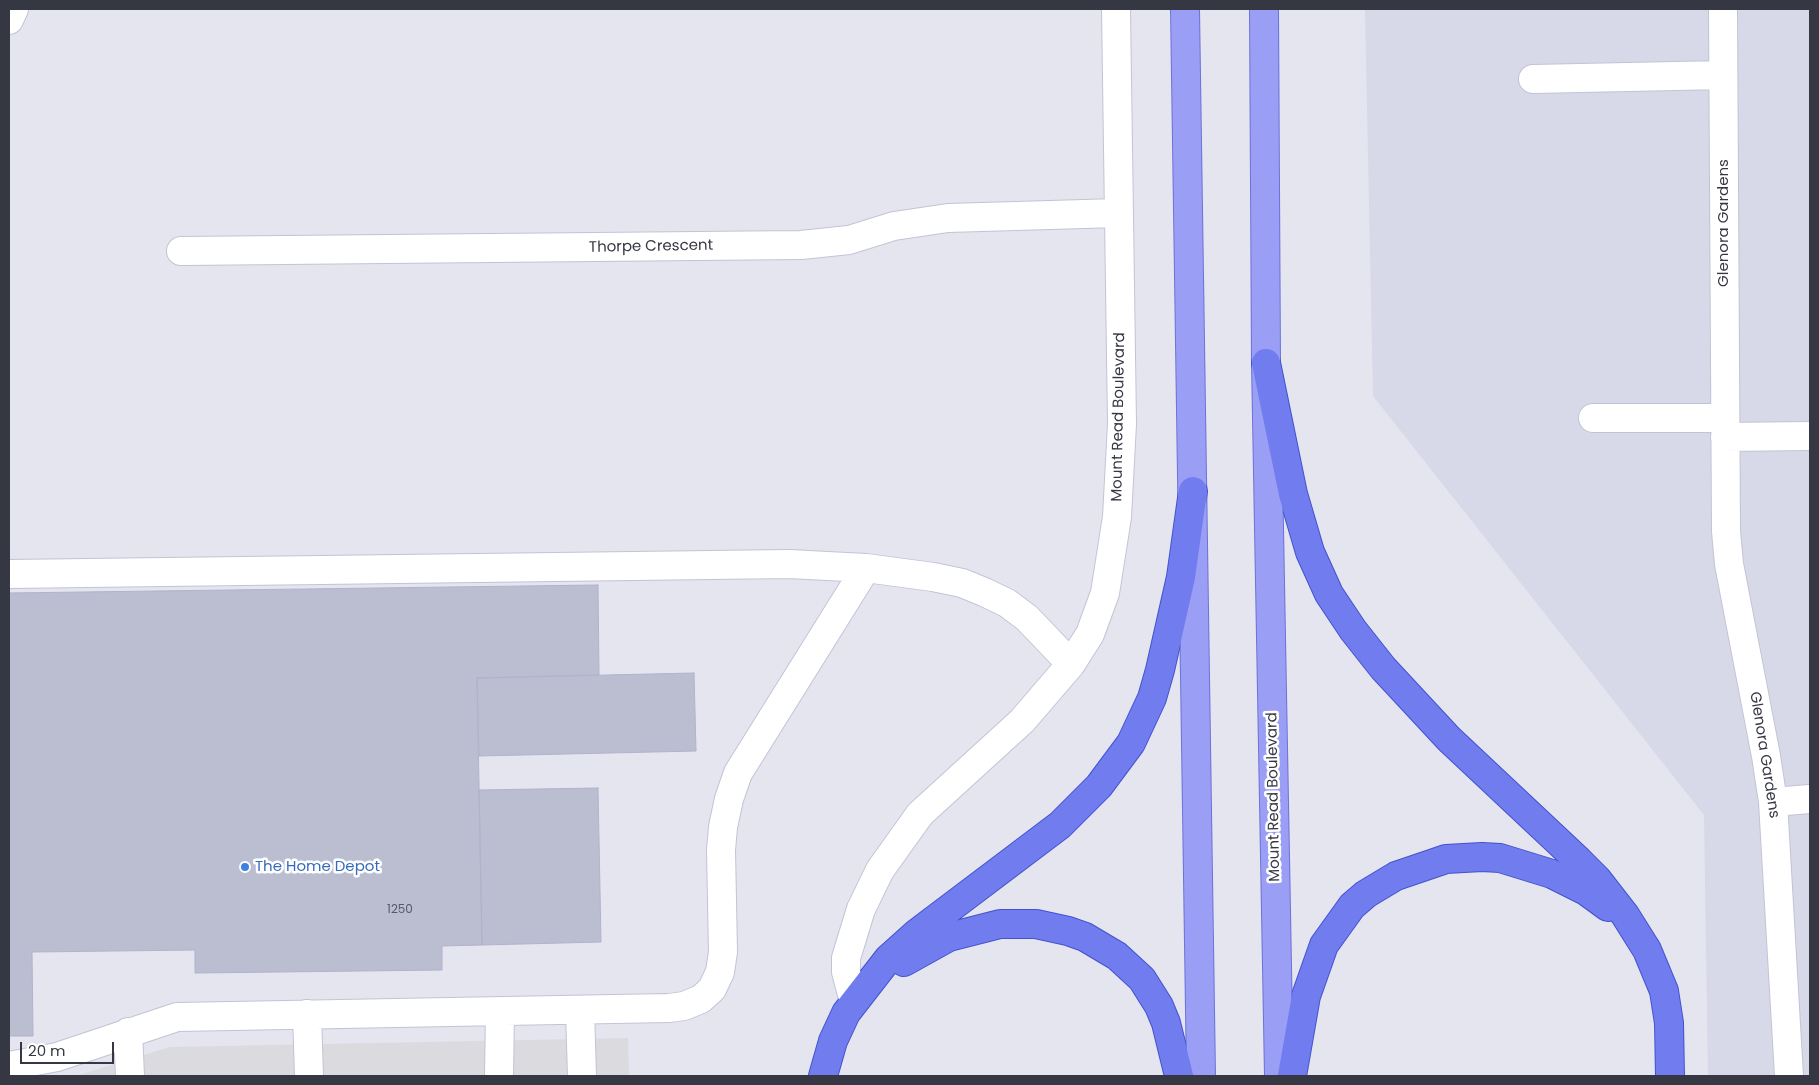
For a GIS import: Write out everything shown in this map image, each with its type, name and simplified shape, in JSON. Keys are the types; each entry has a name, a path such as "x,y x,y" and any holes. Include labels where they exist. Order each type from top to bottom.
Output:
{"highway":[{"path":"1266,363 1282,446 1302,528 1320,574 1340,612 1377,661 1427,716 1597,879 1640,937 1654,963 1664,991 1669,1024 1670,1076"},
{"path":"823,1076 833,1041 854,1002 876,972 902,946 1036,844 1080,806 1126,751 1142,721 1160,670 1181,577 1193,491"},
{"path":"1292,1076 1306,996 1324,945 1341,919 1366,894 1412,869 1446,859 1465,857 1500,858 1535,867 1586,891 1617,914 1640,937"},
{"path":"854,1002 885,975 907,960 949,938 1000,924 1036,924 1052,927 1086,937 1102,946 1142,980 1159,1006 1166,1023 1179,1076"}],"main road":[{"path":"1185,9 1201,1076"},
{"name":"Mount Read Boulevard","path":"1264,9 1266,363 1279,1076"}],"street":[{"path":"9,20 14,9"},
{"name":"Mount Read Boulevard","path":"854,1002 846,972 849,943 869,889 891,852 920,814 963,772 1022,721 1071,664 1090,634 1100,608 1110,568 1117,517 1122,424 1116,9"},
{"name":"Glenora Gardens","path":"1722,9 1727,549 1773,802 1789,1076"},
{"path":"1533,79 1723,75"},
{"name":"Thorpe Crescent","path":"181,251 801,245 849,240 894,226 948,218 985,215 1118,213"},
{"path":"1593,418 1810,436"},
{"path":"9,574 789,564 866,568 933,577 962,583 984,592 1007,603 1027,618 1071,664"},
{"path":"9,1066 57,1057 177,1017 669,1008 684,1006 701,999 712,989 720,972 723,952 723,827 729,799 738,773 866,568"},
{"path":"1773,802 1810,799"},
{"path":"580,1010 582,1076"},
{"path":"499,1076 500,1011"},
{"path":"307,1014 309,1076"},
{"path":"128,1032 130,1076"}],"shaded area":[{"path":"1365,9 1810,9 1810,1076 1708,1076 1704,815 1373,396"},
{"path":"628,1038 629,1076 75,1076 170,1047"}],"building":[{"name":"The Home Depot","path":"598,585 599,675 477,678 482,945 442,946 442,970 195,973 195,950 32,952 33,1036 9,1036 9,593"},
{"path":"694,673 696,751 479,756 477,678"},
{"path":"598,788 601,942 482,945 479,790"}],"place":[{"name":"The Home Depot","path":"245,867"}]}
